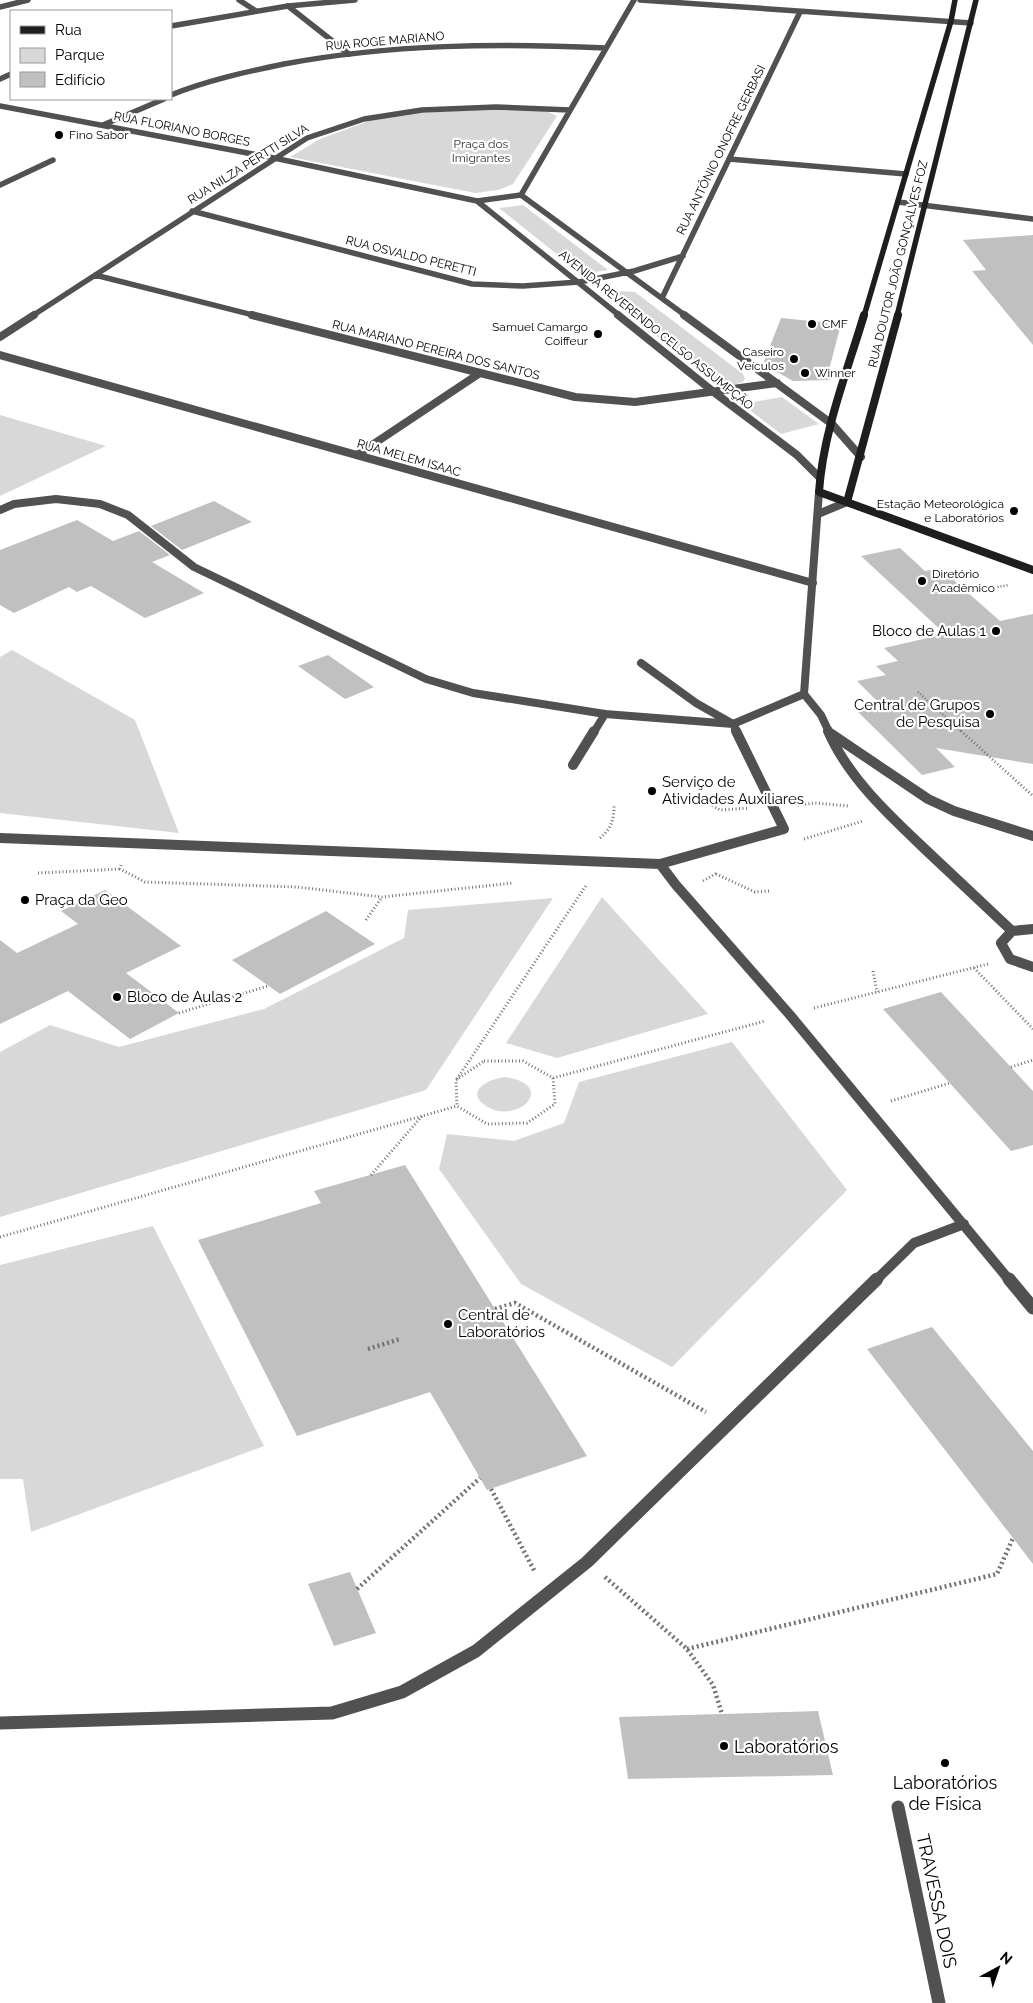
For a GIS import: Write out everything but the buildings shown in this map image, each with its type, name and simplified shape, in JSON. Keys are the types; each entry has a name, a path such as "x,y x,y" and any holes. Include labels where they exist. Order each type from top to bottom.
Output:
{"street":[{"path":"0,7 28,0"},
{"path":"239,0 256,11"},
{"path":"172,26 288,6 355,0"},
{"path":"477,201 521,195 634,0"},
{"path":"640,0 971,23"},
{"name":"RUA DOUTOR JOÃO GONÇALVES FOZ","path":"804,694 820,478 832,424 951,21 955,0"},
{"name":"RUA DOUTOR JOÃO GONÇALVES FOZ","path":"847,502 861,457 976,0"},
{"path":"288,6 349,54"},
{"name":"RUA ANTÔNIO ONOFRE GERBASI","path":"662,298 800,12"},
{"name":"RUA ROGE MARIANO","path":"172,95 234,75 314,58 412,47 556,45 606,48"},
{"path":"102,126 162,100"},
{"name":"RUA NILZA PERTTI SILVA","path":"0,336 307,138 342,125 372,117 433,107 502,105 570,110"},
{"name":"RUA FLORIANO BORGES","path":"0,106 274,158 477,201"},
{"path":"729,159 906,174"},
{"path":"0,185 52,160"},
{"name":"AVENIDA REVERENDO CELSO ASSUMPÇÃO","path":"521,195 832,424 861,457"},
{"name":"AVENIDA REVERENDO CELSO ASSUMPÇÃO","path":"477,201 715,393 797,455 820,478"},
{"path":"898,202 1033,219"},
{"name":"RUA OSVALDO PERETTI","path":"192,211 472,284 500,288 578,281 663,264 682,256"},
{"name":"RUA MARIANO PEREIRA DOS SANTOS","path":"95,275 575,397 635,402 715,393 777,383"},
{"name":"RUA MELEM ISAAC","path":"0,355 813,582"},
{"path":"357,455 480,373"},
{"path":"819,492 1033,570"},
{"path":"0,510 14,504 56,499 100,504 128,515 194,566 426,679 472,693 605,714 734,724 804,694 821,715 836,749 877,802 1012,931"},
{"path":"818,514 847,502"},
{"path":"0,838 660,864 784,829 734,724 696,703 641,663"},
{"path":"573,766 605,714"},
{"path":"829,732 928,798 954,812 1033,836"},
{"path":"660,864 676,885 790,1014 1033,1308"},
{"path":"1033,929 1012,931 1001,944 1010,958 1033,967"},
{"path":"0,1723 332,1713 410,1688 476,1651 587,1562 914,1242 964,1224"},
{"name":"TRAVESSA DOIS","path":"898,1807 939,2003"}],"path":[{"path":"968,592 1015,584"},
{"path":"918,692 1033,796"},
{"path":"569,860 608,832 614,823 614,804"},
{"path":"38,873 120,869"},
{"path":"716,874 754,892 770,891"},
{"path":"457,1106 456,1080 587,883"},
{"path":"366,920 382,897"},
{"path":"456,1080 484,1062 494,1061 523,1061 553,1078 790,1014 1010,958"},
{"path":"974,968 1033,1029"},
{"path":"873,971 877,992"},
{"path":"179,1013 268,986"},
{"path":"1010,1067 1033,1060"},
{"path":"0,1237 457,1106 487,1124 528,1123 555,1104 553,1078"},
{"path":"867,1108 950,1083"},
{"path":"371,1175 423,1116"},
{"path":"495,1308 515,1303 728,1425"},
{"path":"368,1350 400,1339"},
{"path":"357,1589 480,1478"},
{"path":"491,1489 547,1595"},
{"path":"688,1649 997,1574 1013,1538"},
{"path":"587,1562 688,1649 713,1685 722,1714"}],"green space":[{"name":"Praça dos Imigrantes","path":"485,109 533,110 557,116 513,184 498,190 475,193 290,157 320,139 385,115"},
{"path":"523,205 608,270 582,274 499,208"},
{"path":"618,291 635,292 743,374 745,379 743,382 730,386 713,382 607,296"},
{"path":"782,397 819,424 781,434 742,404"},
{"path":"0,415 106,446 0,496"},
{"path":"12,650 135,720 179,833 0,813 0,657"},
{"path":"602,897 708,1014 557,1058 506,1043"},
{"path":"553,898 426,1090 0,1217 0,1052 50,1025 119,1047 264,1009 404,938 408,910"},
{"path":"732,1042 847,1190 672,1367 521,1284 439,1169 447,1134 514,1141 564,1123 579,1082"},
{"path":"505,1077 521,1081 529,1088 531,1095 520,1108 510,1111 498,1111 486,1106 480,1100 477,1095 478,1090 493,1080"},
{"path":"153,1226 264,1446 31,1532 23,1479 0,1479 0,1265"}],"place":[{"name":"Fino Sabor","path":"59,135"},
{"name":"CMF","path":"812,324"},
{"name":"Samuel Camargo Coiffeur","path":"598,334"},
{"name":"Caseiro Veículos","path":"794,359"},
{"name":"Winner","path":"805,373"},
{"name":"Estação Meteorológica e Laboratórios","path":"1014,511"},
{"name":"Diretório Acadêmico","path":"922,581"},
{"name":"Bloco de Aulas 1","path":"996,631"},
{"name":"Central de Grupos de Pesquisa","path":"990,714"},
{"name":"Serviço de Atividades Auxiliares","path":"652,791"},
{"name":"Praça da Geo","path":"25,900"},
{"name":"Bloco de Aulas 2","path":"117,997"},
{"name":"Central de Laboratórios","path":"448,1324"},
{"name":"Laboratórios","path":"724,1746"},
{"name":"Laboratórios de Física","path":"945,1763"}]}
